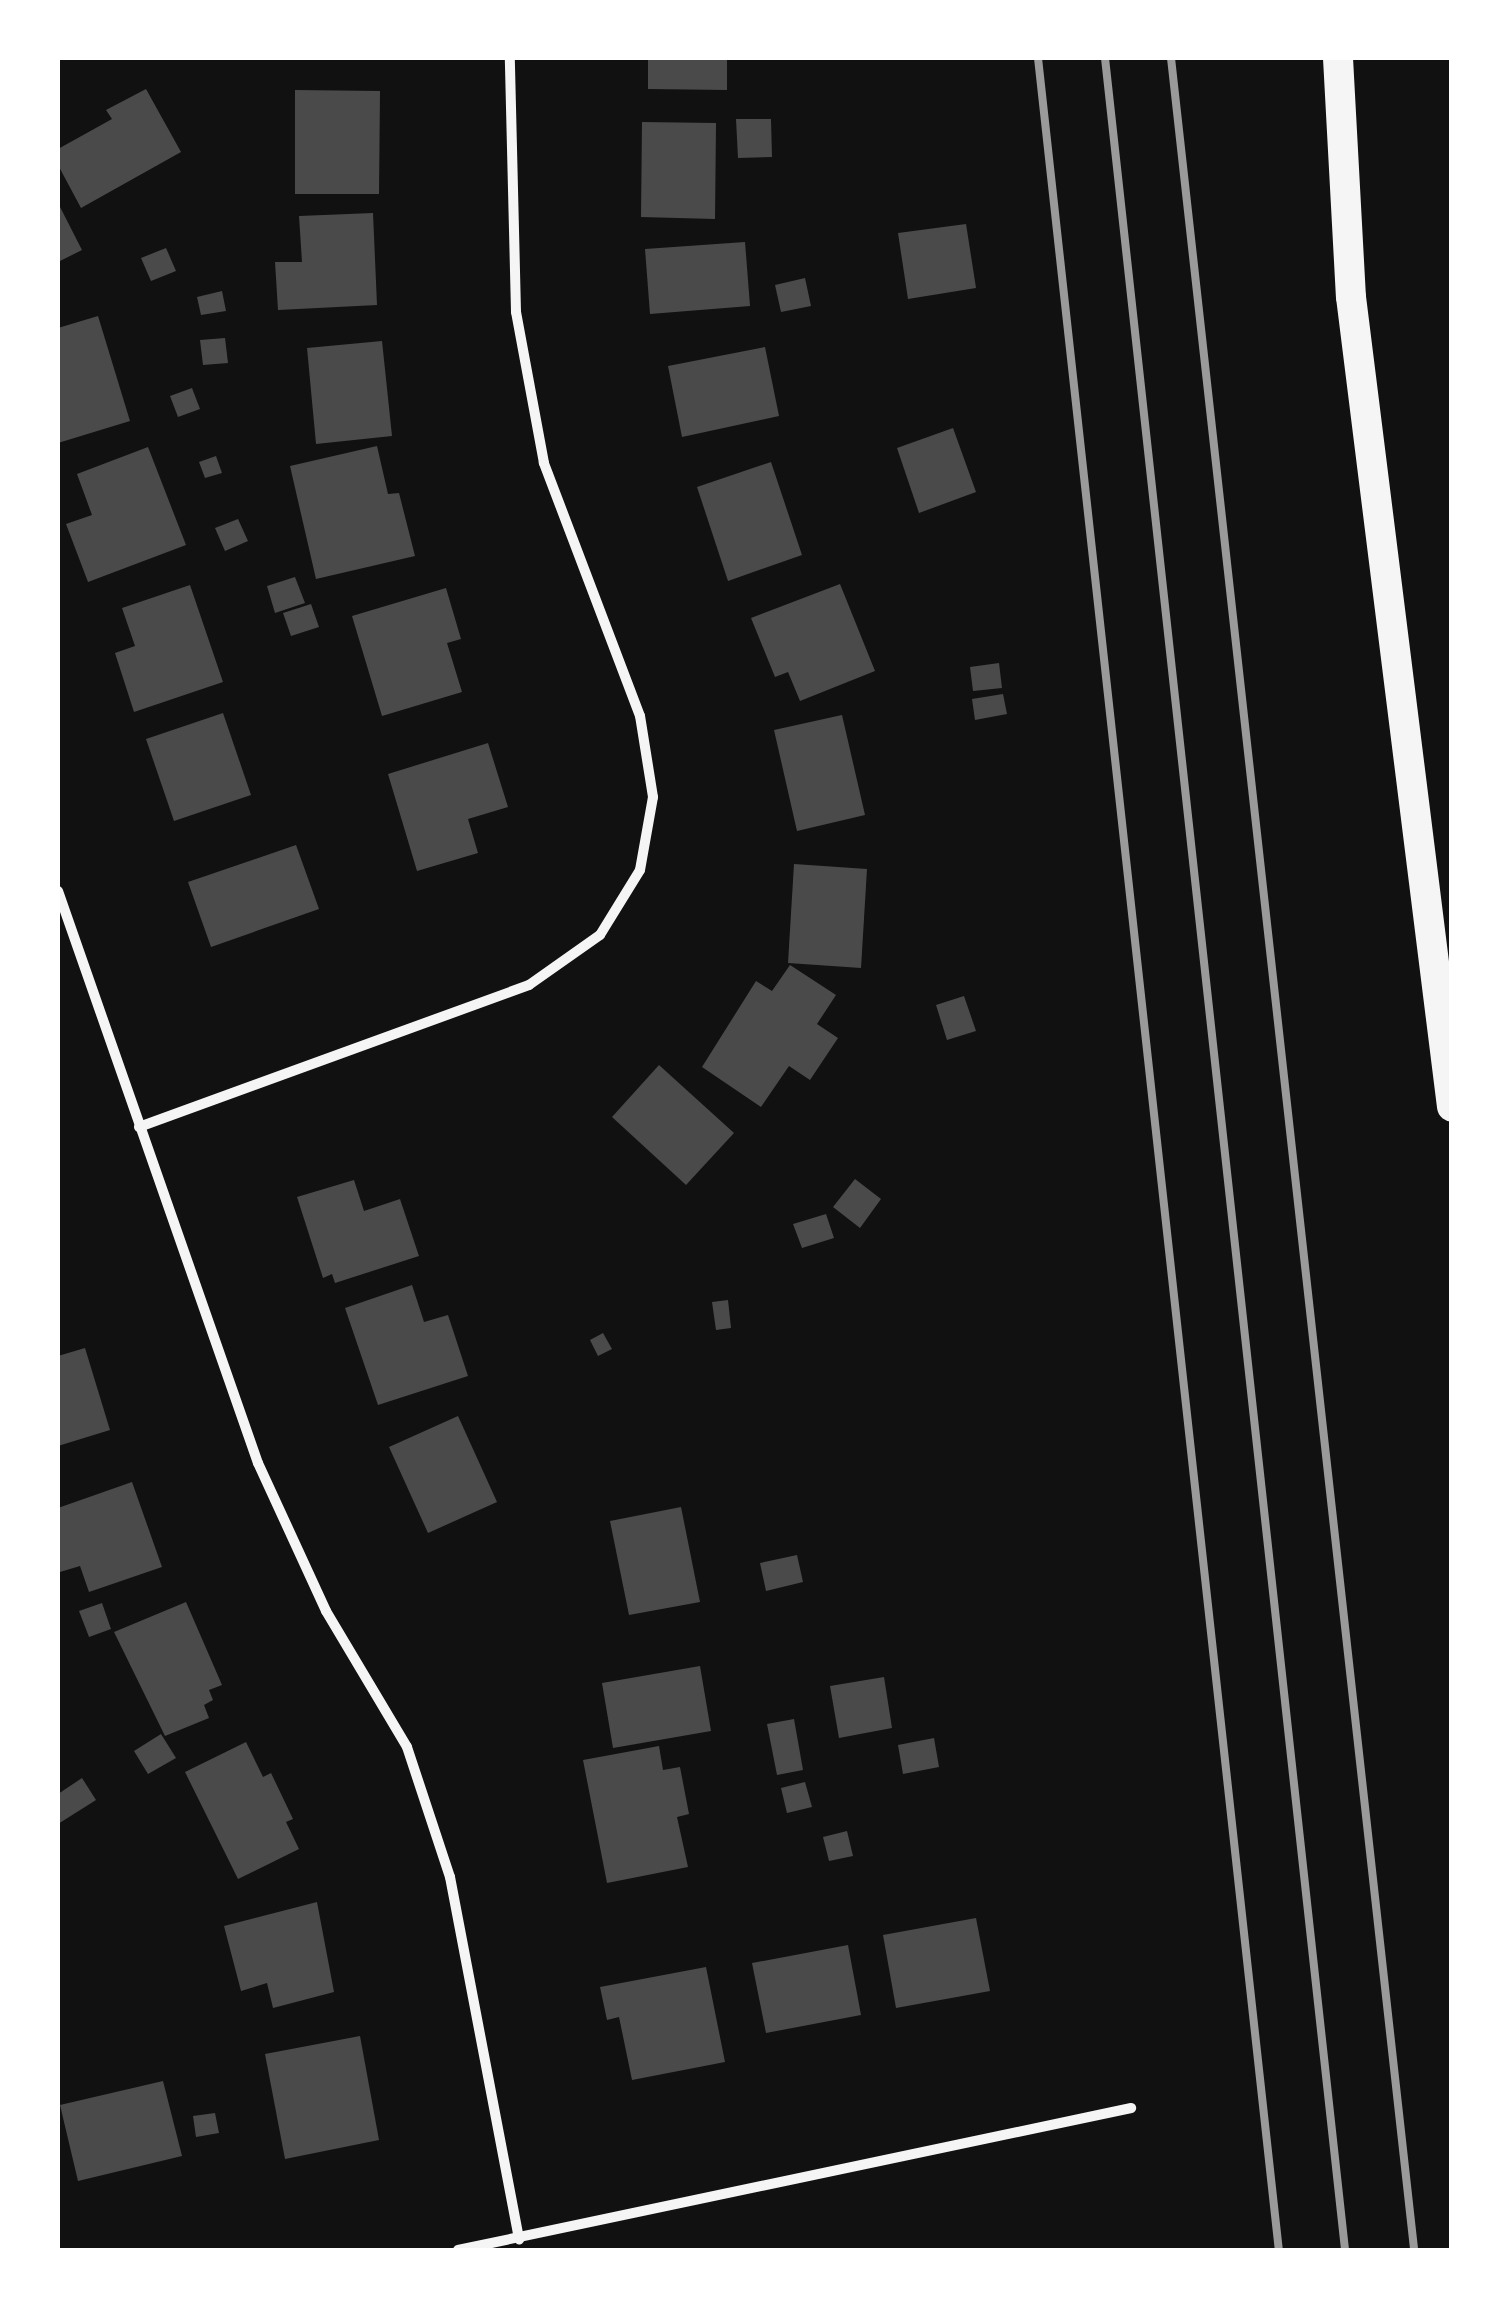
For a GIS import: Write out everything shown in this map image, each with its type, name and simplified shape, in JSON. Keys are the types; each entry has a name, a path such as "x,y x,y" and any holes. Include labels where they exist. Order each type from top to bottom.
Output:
{"highway":[{"path":"1338,58 1351,297 1452,1107"}],"street":[{"path":"140,1127 530,985 600,935 640,870 653,798 640,716 544,464 516,312 510,58"},
{"path":"58,891 258,1464 326,1611 407,1748 450,1877 519,2238"},
{"path":"458,2250 1131,2108"}],"building":[{"path":"648,58 727,58 727,90 648,89"},
{"path":"146,89 181,152 81,208 58,165 58,149 112,119 106,110"},
{"path":"295,90 380,91 379,194 295,194"},
{"path":"736,119 771,119 772,157 738,158"},
{"path":"642,122 716,123 715,219 641,217"},
{"path":"58,203 82,250 58,262"},
{"path":"373,213 377,305 278,310 275,262 302,262 299,216"},
{"path":"966,224 976,288 908,299 898,233"},
{"path":"745,242 750,306 650,314 645,249"},
{"path":"166,248 176,271 151,281 141,258"},
{"path":"805,278 811,306 781,312 775,285"},
{"path":"222,291 226,311 201,315 197,297"},
{"path":"98,316 130,421 58,443 58,328"},
{"path":"225,338 228,363 203,365 200,340"},
{"path":"382,341 392,436 316,444 307,348"},
{"path":"765,347 779,416 682,437 668,366"},
{"path":"192,388 200,409 178,417 170,396"},
{"path":"953,428 976,492 919,513 897,448"},
{"path":"377,446 388,494 399,493 415,556 316,579 290,466"},
{"path":"148,447 186,545 88,582 66,524 92,515 77,474"},
{"path":"216,456 222,473 205,478 199,462"},
{"path":"771,462 802,555 728,581 697,487"},
{"path":"238,519 248,541 225,551 215,528"},
{"path":"295,577 305,603 275,613 267,586"},
{"path":"840,584 875,671 800,701 788,672 775,677 751,618"},
{"path":"190,585 223,682 134,712 115,653 135,646 122,608"},
{"path":"446,588 461,639 447,643 462,692 382,716 352,616"},
{"path":"311,604 319,627 291,636 283,613"},
{"path":"999,663 1002,688 973,691 970,667"},
{"path":"1003,694 1007,714 975,720 972,699"},
{"path":"223,713 251,795 174,821 146,739"},
{"path":"842,715 865,815 797,831 774,730"},
{"path":"488,743 508,807 468,819 478,853 417,871 388,774"},
{"path":"296,845 319,909 211,947 188,882"},
{"path":"794,864 867,869 861,968 788,963"},
{"path":"790,965 836,995 817,1024 838,1038 810,1080 789,1066 761,1107 702,1067 756,981 772,991"},
{"path":"964,996 976,1031 947,1040 936,1005"},
{"path":"659,1065 734,1133 686,1185 612,1117"},
{"path":"855,1179 881,1199 860,1228 833,1207"},
{"path":"354,1180 364,1211 400,1199 419,1256 335,1283 332,1274 323,1278 297,1197"},
{"path":"826,1214 834,1238 802,1248 793,1224"},
{"path":"412,1285 424,1322 448,1315 468,1376 378,1405 345,1308"},
{"path":"728,1300 731,1328 716,1330 712,1302"},
{"path":"603,1333 612,1349 598,1356 590,1340"},
{"path":"85,1348 110,1430 58,1446 58,1356"},
{"path":"458,1416 497,1502 428,1533 389,1447"},
{"path":"132,1482 162,1567 89,1592 80,1566 60,1572 58,1508"},
{"path":"681,1507 700,1602 629,1615 610,1521"},
{"path":"797,1555 803,1582 766,1591 760,1563"},
{"path":"186,1602 222,1685 209,1690 213,1700 204,1705 209,1718 165,1736 114,1632"},
{"path":"102,1603 111,1629 89,1637 79,1611"},
{"path":"700,1666 711,1731 613,1748 602,1683"},
{"path":"884,1677 892,1728 839,1738 830,1686"},
{"path":"794,1719 803,1770 777,1775 767,1724"},
{"path":"161,1734 176,1758 148,1774 134,1751"},
{"path":"934,1738 939,1767 903,1774 898,1745"},
{"path":"246,1742 263,1777 271,1773 293,1819 286,1822 299,1849 238,1879 185,1772"},
{"path":"659,1746 663,1770 680,1767 689,1814 677,1817 688,1867 607,1883 583,1760"},
{"path":"82,1778 96,1800 58,1824 58,1794"},
{"path":"805,1782 812,1807 787,1813 781,1788"},
{"path":"847,1831 853,1856 829,1861 823,1837"},
{"path":"317,1902 334,1992 273,2008 267,1983 241,1991 224,1926"},
{"path":"976,1918 990,1991 896,2008 883,1935"},
{"path":"848,1945 861,2015 766,2033 752,1963"},
{"path":"706,1967 725,2062 632,2080 619,2017 607,2020 600,1987"},
{"path":"360,2036 379,2140 285,2159 265,2054"},
{"path":"163,2081 182,2156 78,2181 60,2105"},
{"path":"215,2113 219,2133 196,2137 193,2116"}],"railway":[{"path":"1038,58 1279,2250"},
{"path":"1105,58 1345,2250"},
{"path":"1171,58 1414,2250"}]}
